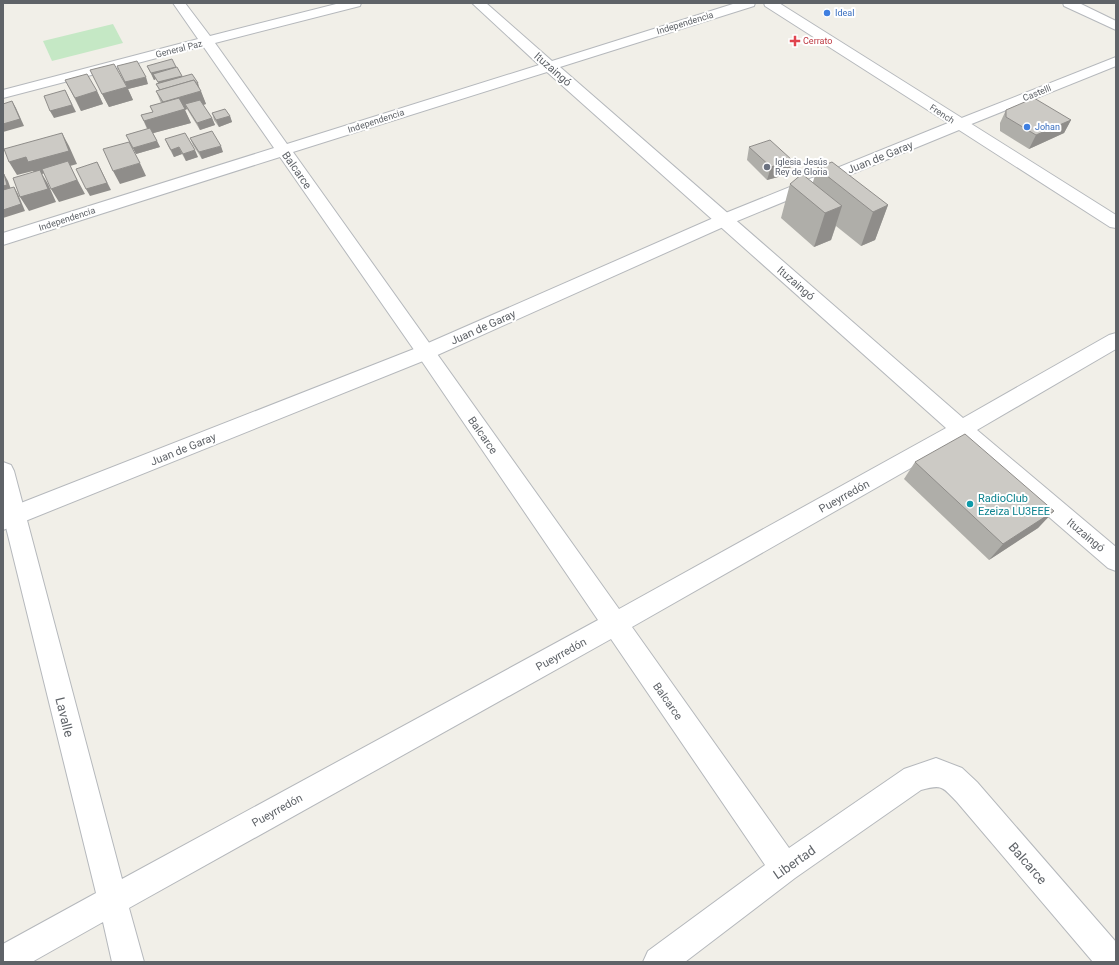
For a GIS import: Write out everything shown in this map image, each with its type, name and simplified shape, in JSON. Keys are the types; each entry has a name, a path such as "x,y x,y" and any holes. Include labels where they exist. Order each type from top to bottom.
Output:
{"street":[{"name":"Balcarce","path":"179,3 426,352 785,868"},
{"name":"General Paz","path":"3,94 356,3"},
{"name":"Ituzaingó","path":"478,3 962,430 1116,561"},
{"name":"Independencia","path":"3,239 749,3"},
{"name":"French","path":"770,3 1116,223"},
{"path":"1069,3 1116,26"},
{"name":"Castelli","path":"959,124 1116,61"},
{"name":"Juan de Garay","path":"9,518 426,352 724,220 959,124"},
{"name":"Pueyrredón","path":"3,961 615,624 962,430 1116,340"},
{"name":"Lavalle","path":"3,471 9,518 128,962"},
{"name":"Balcarce","path":"936,772 952,778 967,792 1111,952"},
{"name":"Libertad","path":"659,962 785,868 914,779 936,772"}],"green space":[{"path":"113,24 123,43 52,61 43,41"}],"building":[{"path":"172,59 176,67 151,73 147,66"},
{"path":"137,61 146,77 125,82 117,66"},
{"path":"114,64 127,87 102,94 90,70"},
{"path":"177,67 182,76 158,82 153,74"},
{"path":"87,74 97,91 75,98 65,80"},
{"path":"192,74 198,83 194,80 160,90 156,84"},
{"path":"194,80 201,91 163,102 156,91"},
{"path":"65,90 72,105 50,111 44,96"},
{"path":"179,98 185,109 144,121 141,115 153,112 150,106"},
{"path":"1034,98 1071,120 1036,135 1006,117 1006,110"},
{"path":"200,100 212,118 197,123 185,104"},
{"path":"12,101 20,119 3,124 3,104"},
{"path":"225,109 230,116 216,120 212,113"},
{"path":"150,128 157,141 133,148 126,135"},
{"path":"212,131 221,146 199,152 190,138"},
{"path":"62,133 69,151 28,162 26,157 9,162 4,149"},
{"path":"185,133 195,150 183,154 179,147 171,150 165,139"},
{"path":"770,140 792,160 771,167 749,147"},
{"path":"129,142 140,163 113,171 103,149"},
{"path":"68,161 77,180 51,189 42,169"},
{"path":"97,162 107,183 86,189 76,169"},
{"path":"832,162 888,205 873,212 817,168"},
{"path":"40,170 48,189 20,197 13,178"},
{"path":"3,174 7,185 3,186"},
{"path":"802,174 842,206 825,213 790,184"},
{"path":"14,187 21,204 3,210 3,190"},
{"path":"965,434 1054,511 1003,544 915,462"}],"place":[{"name":"Ideal","path":"827,13"},
{"name":"Cerrato","path":"795,41"},
{"name":"Johan","path":"1027,127"},
{"name":"Iglesia Jesús Rey de Gloria","path":"767,167"},
{"name":"RadioClub Ezeiza LU3EEE","path":"970,504"}]}
